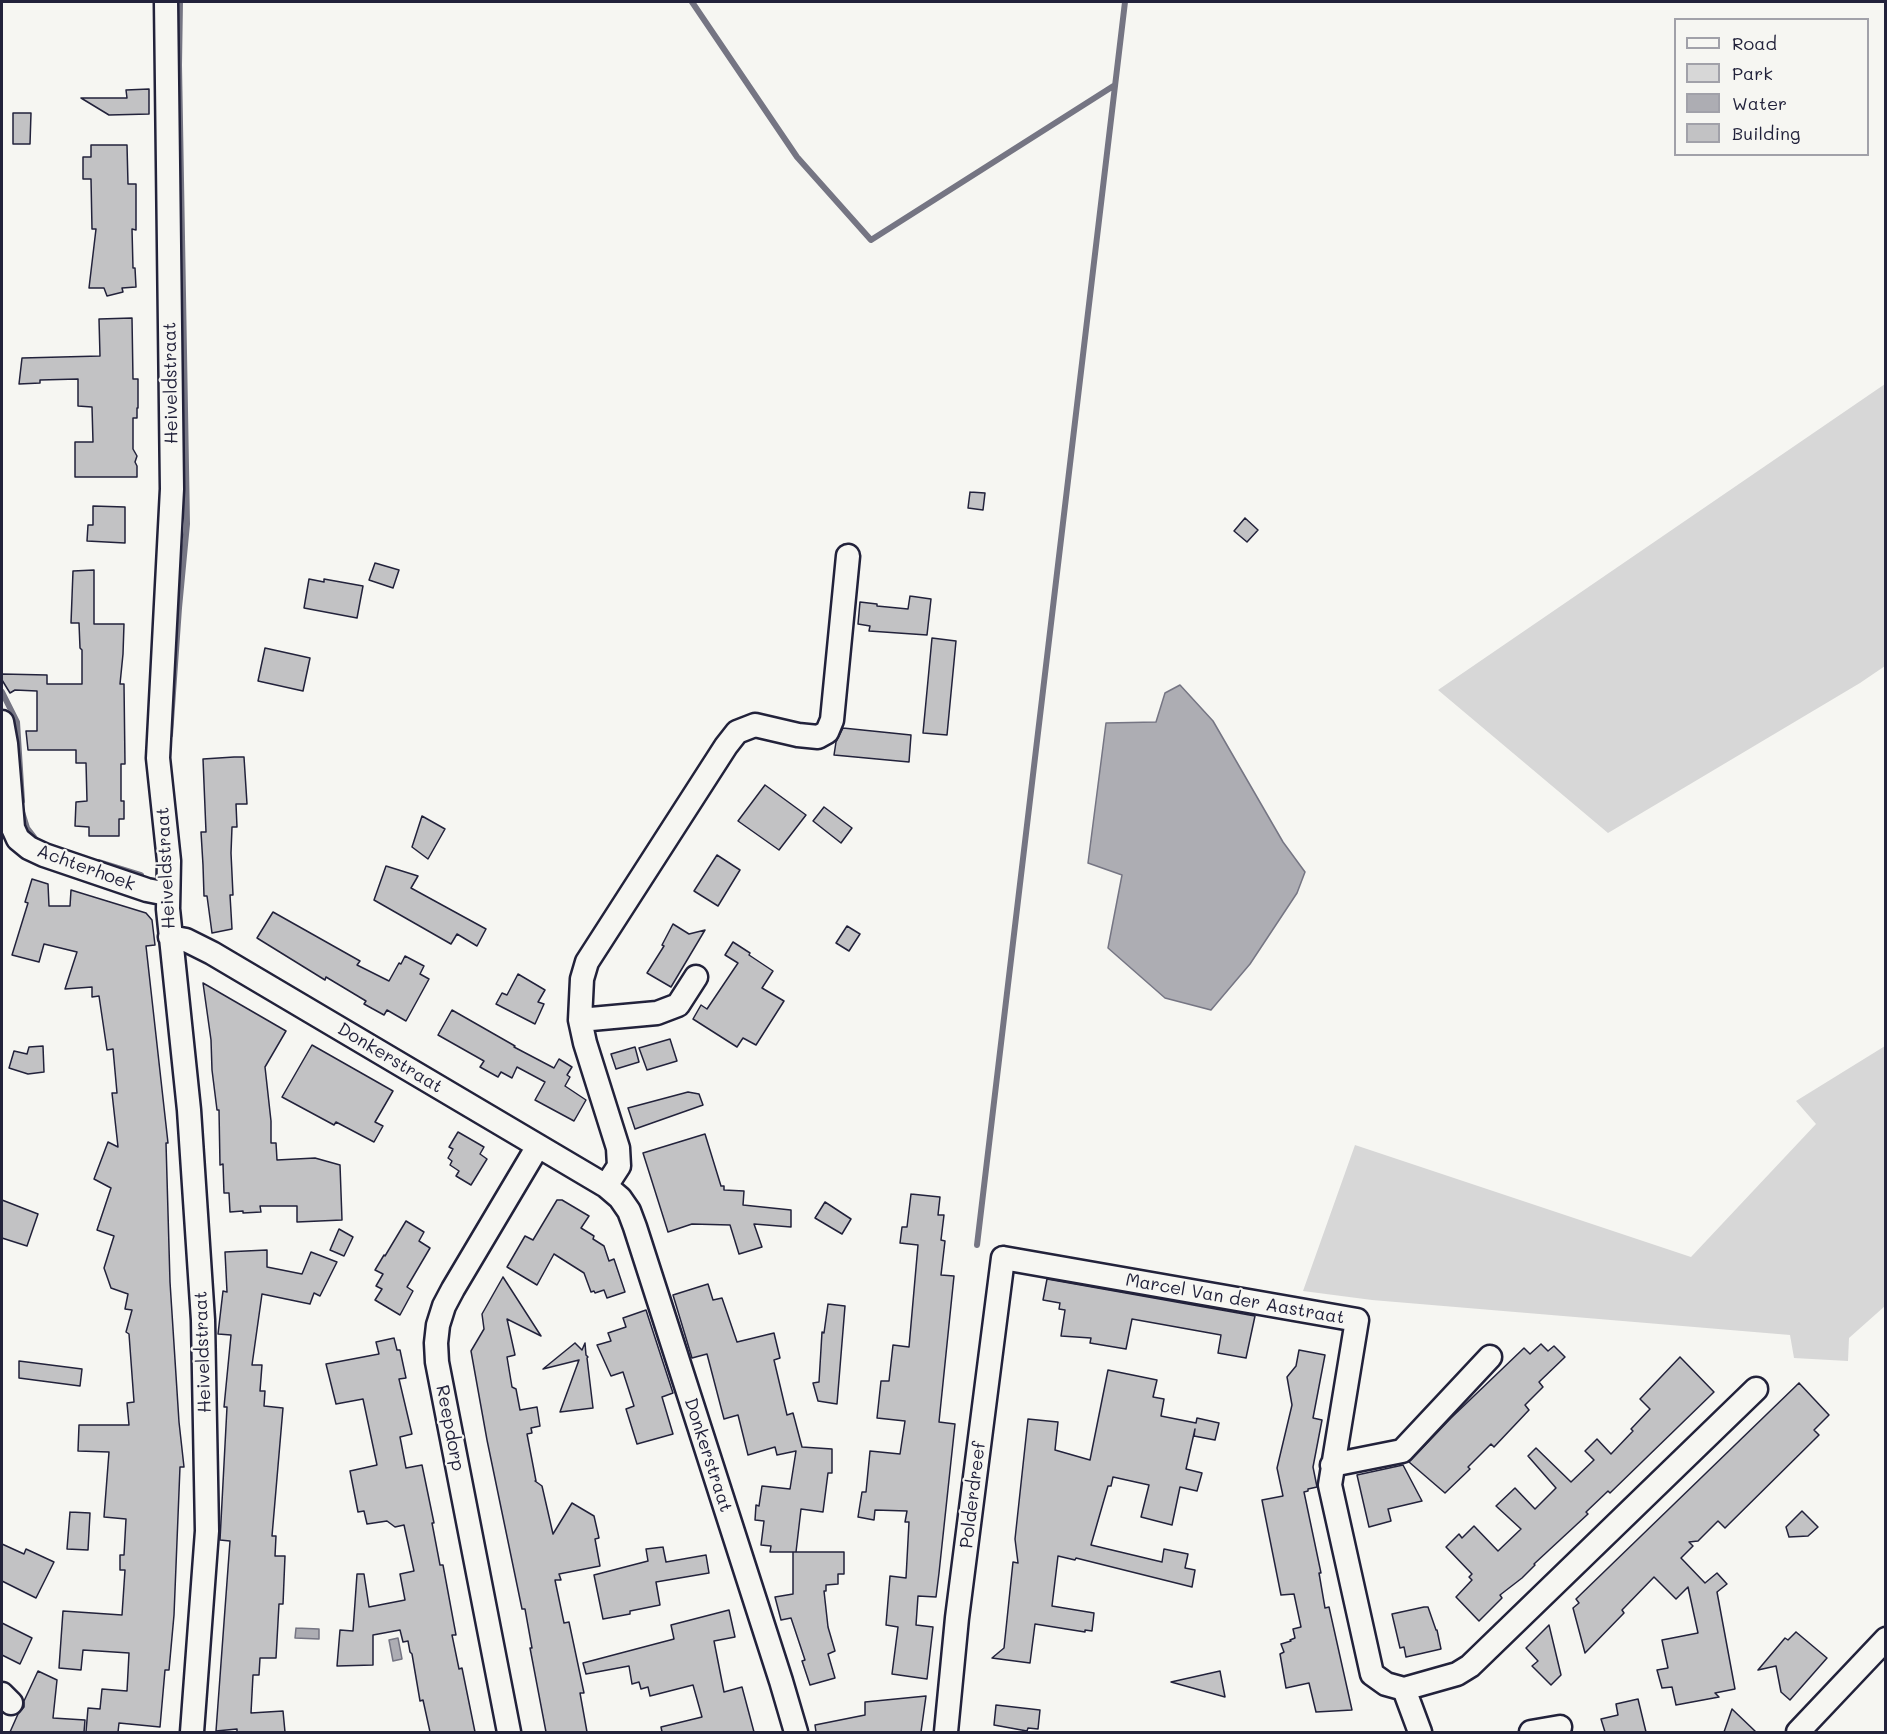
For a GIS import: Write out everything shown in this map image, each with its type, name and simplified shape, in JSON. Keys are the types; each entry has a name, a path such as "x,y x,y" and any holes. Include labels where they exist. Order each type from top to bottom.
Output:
{"street":[{"name":"Heiveldstraat","path":"166,2 172,489 158,758 169,861 167,894 170,937 189,1110 203,1320 207,1531 192,1732"},
{"path":"606,1185 619,1166 618,1148 580,1020 582,979 587,962 737,732 755,725 818,737 827,732 832,720 848,556"},
{"name":"Achterhoek","path":"2,723 13,828 10,846 29,848 147,890 167,894"},
{"name":"Donkerstraat","path":"170,937 186,940 212,953 606,1185 620,1198 632,1219 796,1732"},
{"path":"580,1020 657,1013 678,1005 696,977"},
{"name":"Reepdorp","path":"510,1732 437,1362 436,1343 438,1325 444,1306 538,1146"},
{"name":"Marcel Van der Aastraat","path":"1003,1258 1357,1320 1330,1485 1372,1674 1386,1684 1404,1689"},
{"name":"Polderdreef","path":"946,1732 957,1618 1003,1258"},
{"path":"1332,1465 1402,1451 1490,1357"},
{"path":"1420,1732 1404,1689 1457,1674 1470,1666 1756,1389"},
{"path":"1798,1732 1886,1640"},
{"path":"1531,1732 1560,1727"}],"green space":[{"path":"1885,384 1885,666 1608,833 1438,690"},
{"path":"1885,1046 1885,1306 1849,1338 1848,1361 1794,1358 1790,1335 1372,1300 1303,1291 1355,1145 1691,1257 1816,1124 1796,1101"}],"water":[{"path":"1180,685 1213,721 1283,842 1305,872 1297,893 1250,964 1211,1010 1165,998 1108,948 1122,875 1088,863 1106,723 1156,722 1165,693"},
{"path":"296,1628 319,1629 319,1639 295,1638"},
{"path":"398,1638 402,1659 393,1661 389,1640"}],"building":[{"path":"149,89 149,114 109,115 81,98 127,98 126,90"},
{"path":"13,113 31,113 30,144 13,144"},
{"path":"91,145 127,145 128,184 136,184 136,230 132,229 136,287 122,288 123,292 107,296 104,288 89,288 96,229 92,229 91,179 83,179 83,157 91,157"},
{"path":"132,318 133,379 138,379 137,418 133,418 133,449 137,456 135,462 137,477 75,477 75,442 93,442 92,407 78,406 78,379 40,380 40,383 19,384 22,358 100,356 99,319"},
{"path":"970,492 985,493 983,510 968,508"},
{"path":"93,506 125,507 125,543 87,541 88,525 93,525"},
{"path":"1245,518 1258,530 1247,542 1234,531"},
{"path":"375,563 399,570 393,588 369,580"},
{"path":"94,570 94,624 124,624 120,684 124,684 125,764 121,764 121,801 124,801 124,819 119,819 119,836 89,836 89,827 75,826 76,802 87,801 86,763 76,763 76,750 28,750 26,731 37,731 37,691 15,690 10,693 2,680 2,674 47,675 47,684 82,684 79,623 71,623 73,571"},
{"path":"309,579 324,582 324,579 363,586 357,618 304,608"},
{"path":"910,596 931,599 927,635 869,631 870,626 858,624 860,602 908,609"},
{"path":"932,638 956,641 947,735 923,733"},
{"path":"265,648 310,658 303,691 258,681"},
{"path":"843,728 911,735 909,762 834,755 836,742"},
{"path":"244,757 247,804 236,804 237,827 232,827 233,895 230,895 232,929 212,933 207,896 204,896 201,832 206,832 203,759"},
{"path":"765,785 806,815 779,850 738,821"},
{"path":"824,807 852,828 841,843 813,821"},
{"path":"422,816 445,829 428,859 412,847"},
{"path":"717,855 740,870 718,906 694,891"},
{"path":"386,866 418,876 411,888 486,929 477,946 457,934 451,944 374,900"},
{"path":"32,879 48,884 49,906 70,906 71,890 146,913 152,920 155,945 146,946 168,1143 166,1143 170,1282 184,1467 180,1467 174,1615 169,1670 165,1670 160,1727 119,1723 118,1732 86,1732 88,1708 100,1709 102,1689 127,1691 129,1653 83,1650 81,1670 59,1668 63,1611 122,1615 125,1570 120,1570 120,1555 124,1555 126,1519 104,1517 109,1452 78,1451 79,1425 129,1425 127,1403 134,1402 129,1334 126,1332 132,1310 125,1309 128,1294 111,1288 104,1268 114,1236 97,1230 111,1188 94,1179 108,1142 118,1147 112,1093 117,1093 113,1049 107,1050 99,996 92,997 92,987 65,989 77,952 44,944 39,962 12,955 28,903 25,902"},
{"path":"273,912 360,961 357,965 389,981 405,956 424,966 420,974 429,979 406,1021 387,1010 384,1015 364,1004 366,1001 326,977 325,980 257,938"},
{"path":"673,924 689,934 705,930 671,987 647,973 664,946 662,945"},
{"path":"847,926 860,934 849,951 836,943"},
{"path":"733,942 773,971 762,988 784,1001 756,1045 743,1038 737,1047 693,1019 701,1005 707,1009 738,963 725,955"},
{"path":"518,974 545,990 538,1002 544,1004 535,1024 496,1004 502,993 507,995"},
{"path":"203,983 286,1031 265,1067 271,1143 276,1143 277,1160 315,1158 340,1165 342,1220 297,1222 297,1206 260,1206 261,1212 230,1212 229,1193 224,1193 223,1164 220,1165 219,1110 217,1110"},
{"path":"452,1010 554,1068 559,1059 572,1067 567,1075 570,1077 565,1086 586,1100 574,1121 535,1100 545,1082 517,1067 512,1078 501,1072 498,1077 480,1067 484,1061 438,1035"},
{"path":"670,1039 677,1061 647,1070 639,1048"},
{"path":"312,1045 393,1091 375,1122 383,1126 374,1142 336,1122 334,1125 282,1097"},
{"path":"43,1046 44,1072 28,1074 9,1068 14,1051 27,1054 29,1047"},
{"path":"635,1047 639,1062 616,1069 611,1054"},
{"path":"688,1092 699,1094 703,1105 635,1129 628,1108"},
{"path":"458,1132 484,1147 480,1154 487,1159 471,1185 456,1176 459,1171 450,1165 452,1161 448,1158 453,1149 449,1147"},
{"path":"705,1134 724,1190 744,1191 743,1205 791,1210 791,1227 754,1224 762,1247 739,1254 730,1225 692,1224 668,1232 643,1153"},
{"path":"911,1194 940,1197 938,1215 944,1215 941,1240 945,1241 941,1275 954,1276 939,1422 955,1424 939,1573 936,1597 918,1596 916,1625 933,1627 927,1679 892,1674 898,1627 886,1625 890,1576 906,1578 909,1522 905,1522 907,1511 875,1510 874,1520 858,1517 862,1492 866,1492 870,1451 900,1454 905,1421 877,1418 881,1381 889,1381 893,1345 909,1347 918,1245 900,1243 902,1227 907,1227"},
{"path":"2,1200 38,1214 27,1246 2,1238"},
{"path":"557,1200 562,1200 589,1216 581,1228 604,1246 609,1261 614,1259 625,1292 607,1298 604,1290 591,1292 584,1273 554,1254 537,1285 507,1267 525,1236 533,1240"},
{"path":"825,1202 851,1219 842,1234 815,1218"},
{"path":"406,1221 424,1232 419,1241 430,1248 407,1287 413,1291 400,1315 375,1300 382,1289 376,1286 383,1274 375,1270"},
{"path":"339,1229 353,1237 344,1256 330,1250"},
{"path":"267,1250 267,1267 302,1274 311,1252 337,1262 320,1296 314,1293 310,1304 262,1294 252,1365 262,1365 260,1391 265,1391 264,1406 283,1408 272,1536 276,1536 275,1556 285,1556 283,1604 279,1604 276,1658 260,1658 259,1675 253,1675 251,1713 283,1711 285,1732 237,1732 237,1729 216,1731 230,1541 220,1540 227,1407 224,1407 231,1335 218,1334 223,1291 227,1292 225,1252"},
{"path":"503,1277 541,1336 507,1319 515,1355 507,1357 512,1387 516,1389 520,1410 537,1407 540,1426 531,1428 532,1433 527,1434 535,1481 542,1486 553,1534 572,1503 594,1516 599,1538 595,1539 600,1566 559,1574 561,1580 555,1580 564,1623 569,1622 584,1693 580,1693 587,1732 546,1732 525,1609 522,1609 487,1440 471,1351 484,1329 482,1314"},
{"path":"1047,1279 1255,1316 1246,1358 1218,1353 1221,1335 1132,1319 1126,1349 1090,1343 1091,1338 1061,1336 1065,1310 1059,1309 1060,1303 1043,1300"},
{"path":"708,1284 713,1300 722,1298 737,1342 774,1333 780,1358 774,1360 787,1415 793,1413 802,1447 832,1449 832,1473 828,1473 823,1512 801,1509 796,1552 770,1552 771,1546 761,1545 764,1521 755,1520 756,1505 759,1506 762,1486 790,1489 796,1451 777,1455 775,1447 748,1455 738,1415 724,1419 707,1354 692,1358 673,1295"},
{"path":"828,1304 845,1306 837,1404 818,1401 813,1383 819,1382 822,1332 824,1333"},
{"path":"646,1310 673,1393 662,1397 673,1434 637,1444 626,1409 634,1406 623,1372 611,1376 597,1345 611,1341 608,1333 626,1327 623,1318"},
{"path":"394,1338 397,1350 400,1350 406,1378 399,1379 412,1434 400,1437 406,1468 422,1465 440,1565 443,1565 456,1635 452,1635 459,1669 462,1668 475,1732 430,1732 423,1700 420,1701 412,1654 408,1641 403,1642 400,1630 373,1635 373,1665 337,1666 340,1630 353,1631 357,1574 364,1574 369,1607 405,1600 400,1574 414,1571 404,1525 395,1527 387,1521 367,1524 364,1511 358,1512 350,1471 377,1465 363,1399 336,1404 326,1364 379,1354 376,1342"},
{"path":"575,1343 582,1350 585,1343 593,1408 560,1412 579,1360 543,1369"},
{"path":"1541,1344 1548,1351 1554,1346 1565,1357 1539,1382 1543,1387 1525,1405 1529,1410 1494,1447 1491,1444 1468,1467 1470,1469 1445,1493 1409,1462 1524,1348 1530,1354"},
{"path":"1299,1350 1325,1355 1313,1418 1322,1420 1313,1467 1317,1487 1304,1492 1321,1573 1319,1573 1325,1608 1329,1607 1352,1710 1316,1712 1309,1683 1286,1688 1280,1654 1284,1652 1281,1644 1295,1638 1293,1629 1301,1627 1294,1594 1281,1595 1262,1500 1283,1496 1277,1468 1292,1405 1287,1377 1296,1366"},
{"path":"1680,1357 1714,1392 1610,1493 1608,1491 1586,1512 1588,1514 1522,1578 1500,1595 1502,1598 1479,1621 1456,1597 1472,1580 1469,1577 1472,1574 1446,1547 1459,1534 1462,1538 1474,1526 1498,1551 1521,1529 1496,1506 1515,1488 1535,1509 1556,1488 1528,1456 1536,1448 1571,1482 1594,1460 1585,1451 1597,1439 1611,1454 1633,1431 1631,1429 1650,1409 1640,1399"},
{"path":"19,1361 82,1369 80,1386 19,1378"},
{"path":"1108,1370 1157,1380 1153,1397 1164,1399 1161,1416 1196,1423 1197,1418 1219,1423 1215,1440 1194,1436 1195,1429 1186,1469 1202,1473 1197,1491 1180,1487 1172,1525 1141,1517 1149,1485 1113,1477 1111,1486 1108,1486 1091,1545 1162,1562 1164,1549 1188,1554 1185,1568 1195,1570 1192,1587 1076,1558 1075,1560 1058,1556 1052,1606 1094,1613 1092,1631 1085,1630 1085,1632 1035,1624 1030,1663 992,1658 1004,1648 1013,1562 1018,1563 1015,1539 1028,1419 1058,1422 1055,1450 1090,1460"},
{"path":"1799,1383 1829,1415 1814,1430 1819,1435 1725,1528 1718,1521 1698,1541 1689,1542 1693,1546 1681,1558 1705,1583 1717,1573 1727,1584 1717,1592 1735,1689 1715,1693 1719,1697 1676,1705 1672,1687 1662,1688 1657,1670 1668,1668 1662,1640 1698,1633 1688,1587 1676,1599 1654,1577 1622,1610 1624,1613 1585,1653 1573,1608 1579,1603 1576,1599"},
{"path":"1403,1465 1422,1501 1388,1509 1391,1521 1369,1527 1357,1475"},
{"path":"1802,1511 1818,1527 1808,1536 1789,1537 1786,1527"},
{"path":"70,1512 90,1513 88,1550 67,1549"},
{"path":"2,1544 24,1554 26,1549 54,1562 36,1598 2,1581"},
{"path":"663,1547 666,1562 706,1555 709,1573 656,1582 660,1605 603,1619 594,1575 648,1561 646,1549"},
{"path":"793,1552 844,1552 844,1574 838,1574 838,1584 826,1585 826,1591 824,1591 828,1627 835,1651 828,1654 835,1678 810,1685 802,1661 805,1660 791,1618 781,1620 775,1597 793,1594"},
{"path":"1428,1607 1441,1649 1406,1657 1404,1647 1400,1648 1392,1614"},
{"path":"729,1610 735,1637 714,1641 724,1692 742,1687 754,1732 662,1732 661,1727 702,1717 693,1685 650,1696 648,1687 641,1689 639,1682 632,1684 629,1666 586,1674 583,1663 674,1639 671,1625"},
{"path":"2,1623 32,1638 20,1664 2,1655"},
{"path":"1549,1625 1561,1675 1551,1685 1532,1666 1538,1661 1526,1648"},
{"path":"1796,1632 1827,1658 1790,1700 1781,1692 1776,1666 1758,1670 1785,1638 1788,1640"},
{"path":"38,1671 57,1680 53,1718 85,1720 84,1732 10,1732 18,1714 24,1707 24,1701"},
{"path":"1220,1671 1225,1697 1171,1682"},
{"path":"926,1696 921,1732 816,1732 815,1725 865,1715 865,1702"},
{"path":"1638,1699 1646,1732 1605,1732 1601,1719 1618,1715 1616,1704"},
{"path":"996,1705 1040,1710 1038,1729 1028,1728 1027,1731 994,1725"},
{"path":"1732,1709 1756,1732 1724,1732"}],"waterway":[{"path":"170,735 187,524 179,65 180,2"},
{"path":"692,2 797,157 871,240 1115,85"},
{"path":"977,1245 1125,2"},
{"path":"2,692 17,722 22,801"},
{"path":"22,812 27,828 41,843"},
{"path":"99,862 141,875"}]}
